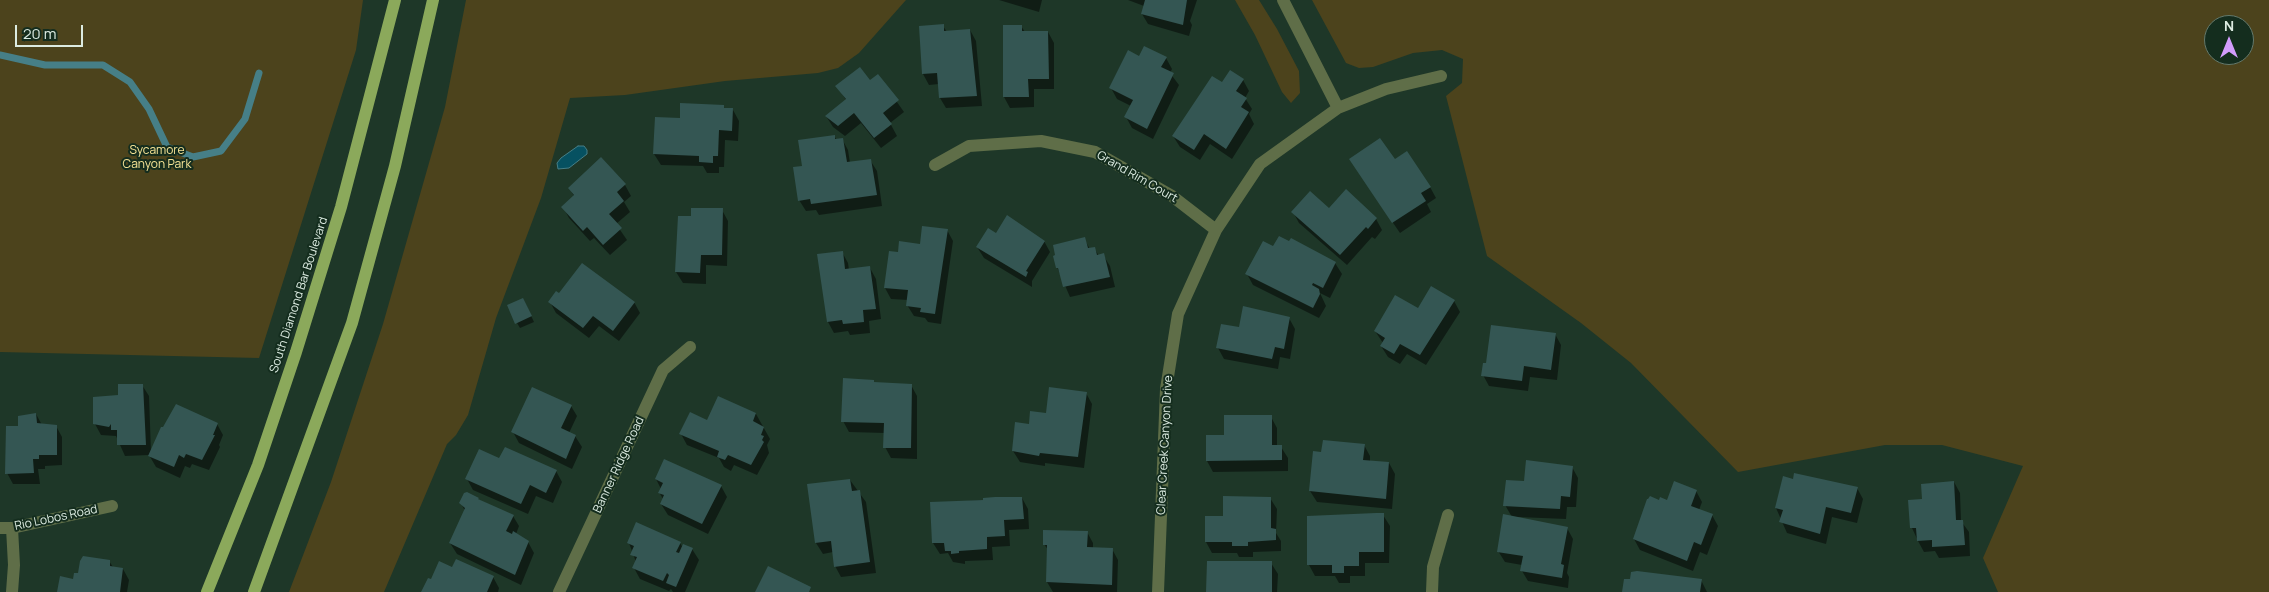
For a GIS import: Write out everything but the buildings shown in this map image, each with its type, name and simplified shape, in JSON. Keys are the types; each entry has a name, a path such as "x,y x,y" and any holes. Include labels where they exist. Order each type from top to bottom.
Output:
{"main road":[{"name":"South Diamond Bar Boulevard","path":"206,592 258,465 299,343 341,207 395,0"},
{"path":"254,592 352,323 395,166 433,0"}],"street":[{"path":"1283,0 1338,108"},
{"name":"Clear Creek Canyon Drive","path":"1158,592 1167,380 1178,314 1216,230 1260,164 1338,108 1386,89 1441,76"},
{"name":"Grand Rim Court","path":"935,165 969,146 1041,141 1095,152 1172,196 1216,230"},
{"name":"Banner Ridge Road","path":"559,592 663,370 690,346"},
{"name":"Rio Lobos Road","path":"6,528 112,506"},
{"path":"1432,592 1433,567 1448,515"},
{"path":"6,528 14,565 12,592"}],"green space":[{"name":"Sycamore Canyon Park","path":"0,0 363,0 356,50 259,358 0,352"},
{"path":"466,0 906,0 859,53 838,68 818,73 725,81 625,95 570,98 541,198 496,318 468,415 456,435 447,444 384,592 289,592 331,482 383,324 445,107"},
{"path":"1235,0 1259,0 1277,29 1299,71 1300,93 1291,103 1282,92 1255,35"},
{"path":"1312,0 2269,0 2269,592 1998,592 1983,558 2023,466 1942,445 1885,445 1738,472 1631,363 1581,323 1487,256 1446,96 1462,83 1463,59 1442,50 1413,53 1373,67 1359,68 1346,63"}],"water":[{"path":"578,146 584,146 587,154 569,168 558,169 557,163 561,158"}],"waterway":[{"path":"0,55 45,65 103,65 130,82 149,109 167,147 193,157 221,151 245,119 259,73"}]}
